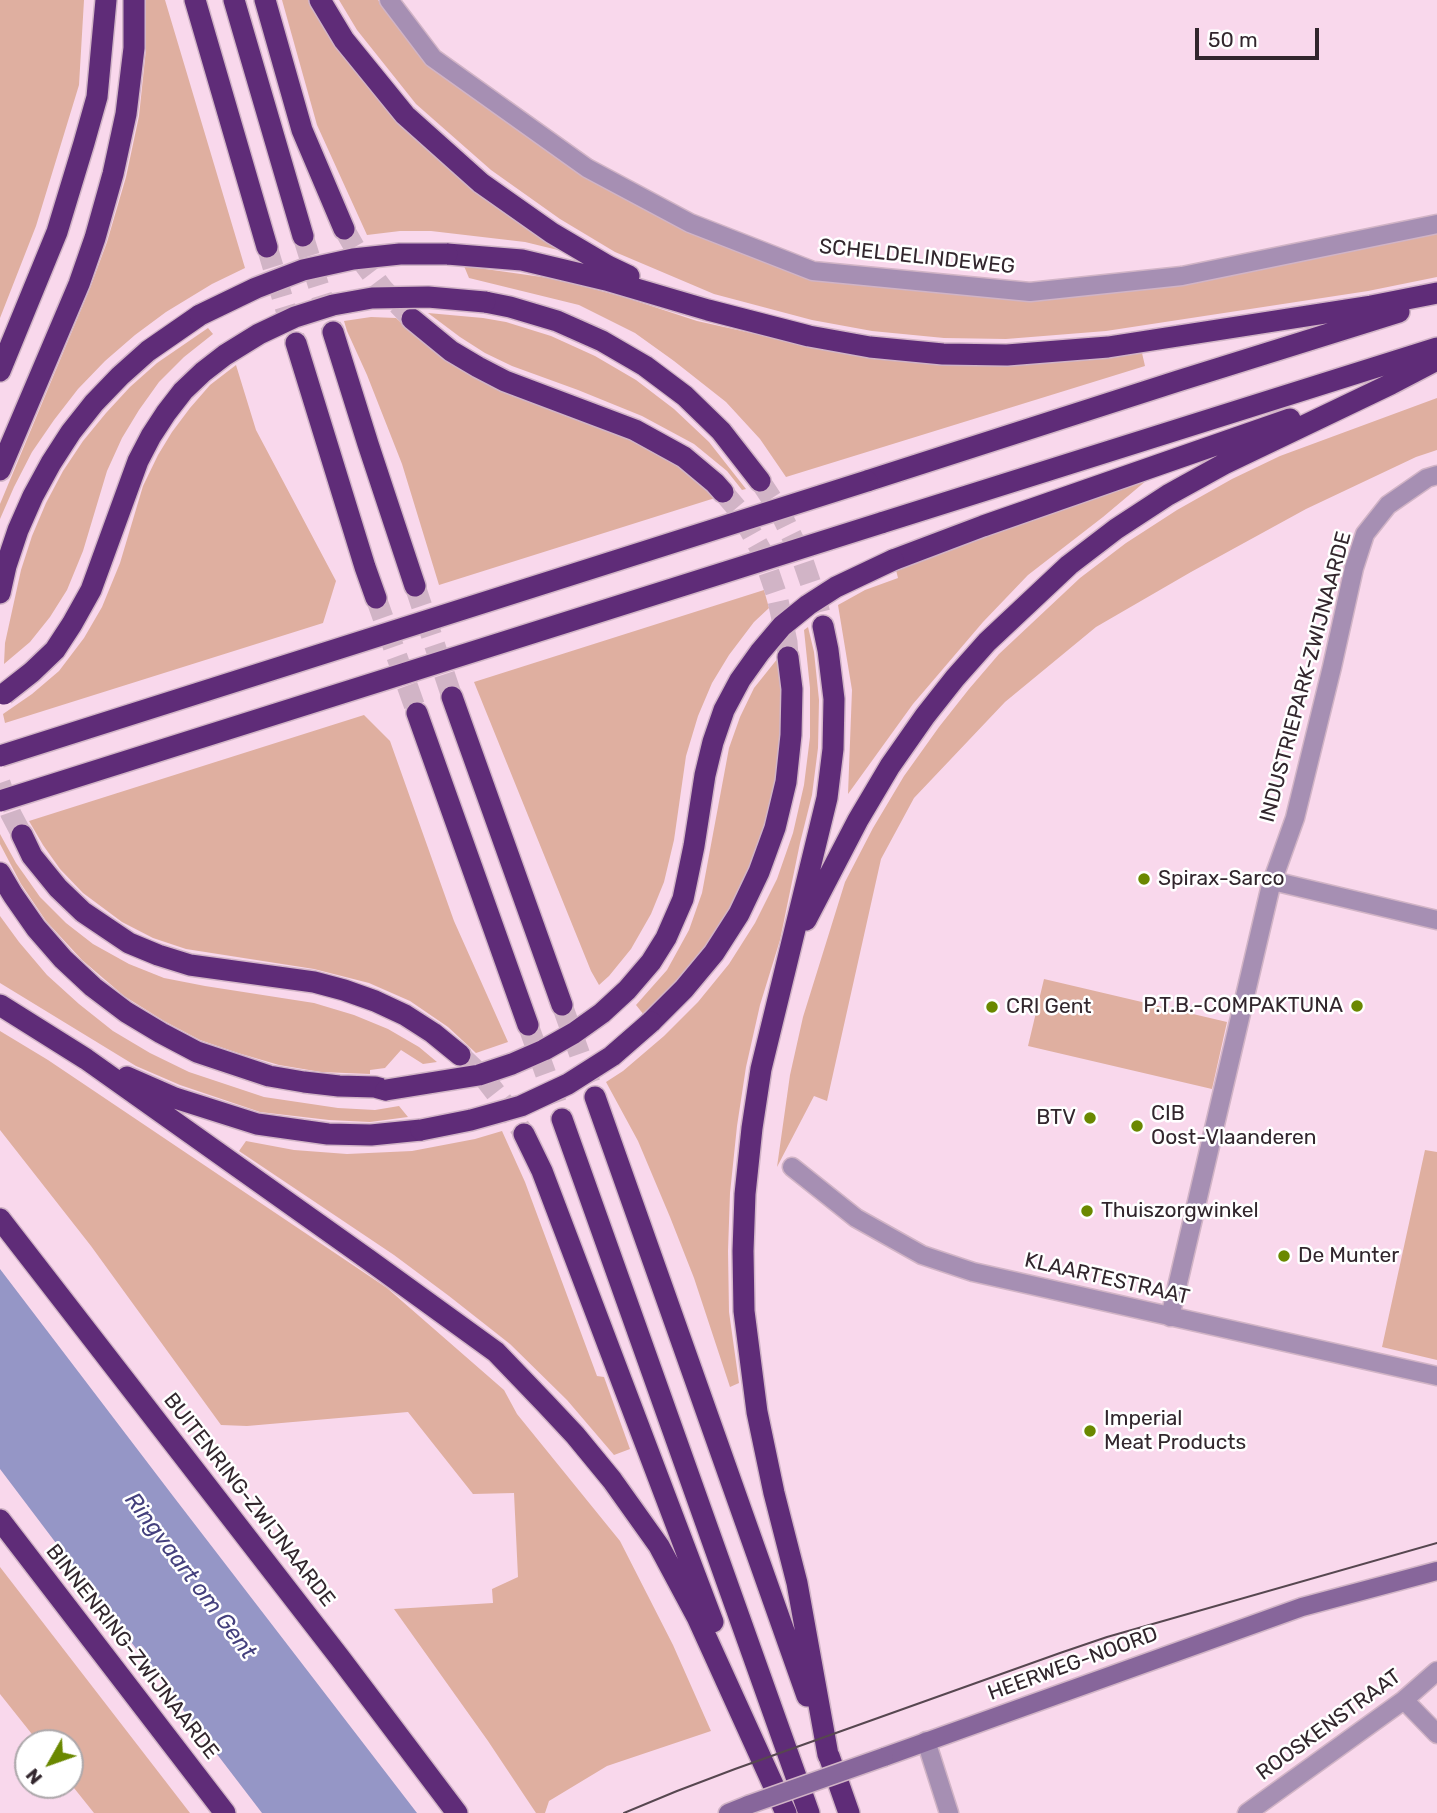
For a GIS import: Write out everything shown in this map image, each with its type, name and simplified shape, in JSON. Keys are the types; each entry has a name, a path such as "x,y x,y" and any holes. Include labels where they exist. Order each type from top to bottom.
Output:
{"highway":[{"path":"0,371 57,232 84,143 97,97 106,0"},
{"path":"0,470 79,284 95,238 126,114 134,48 134,0"},
{"path":"195,0 267,247"},
{"path":"234,0 303,236"},
{"path":"265,0 302,130 344,229"},
{"path":"320,0 344,40 405,115 481,183 552,233 608,267 709,310"},
{"path":"0,593 18,530 51,463 71,432 120,376 148,351 200,315 256,288 303,270 353,259 400,254 447,254 522,260 606,280 809,336 870,347 943,354 1007,355 1108,347 1371,306 1437,293"},
{"path":"0,696 32,672 55,650 72,624 91,590 138,461 151,436 183,391 225,355 259,334 295,317 333,305 372,298 428,297 485,302 557,321 602,341 645,366 685,396 720,430 760,481"},
{"path":"0,757 1178,381 1353,328 1437,299"},
{"path":"412,319 451,351 487,372 635,430 684,457 723,492"},
{"path":"333,332 415,586"},
{"path":"296,342 376,598"},
{"path":"0,801 1437,348"},
{"path":"793,943 858,820 890,766 955,678 1023,606 1069,565 1116,529 1168,495 1224,464 1437,360"},
{"path":"0,873 36,928 63,959 93,987 160,1034 197,1052 270,1076 386,1090 479,1075 512,1064 574,1033 602,1013 651,962 683,898 705,775 724,710 740,680 760,652 782,626 808,605 844,583 892,560 1391,384"},
{"path":"823,626 834,699 833,749 827,798 761,1069 745,1194 743,1251 744,1311 757,1412 797,1583 828,1755"},
{"path":"86,1059 175,1098 257,1124 349,1135 421,1130 471,1121 521,1106 568,1084 612,1056 651,1022 684,989 714,953 739,914 759,872 775,828 786,782 792,689 788,657"},
{"path":"452,697 562,1005"},
{"path":"417,713 528,1025"},
{"path":"22,835 32,856 58,888 83,912 129,943 190,965 314,982 354,994 405,1014 460,1055"},
{"path":"0,1006 86,1059 496,1352 575,1435 612,1480 659,1546 698,1617 786,1813"},
{"path":"595,1097 849,1813"},
{"path":"562,1119 809,1813"},
{"path":"524,1134 542,1171 786,1813"},
{"name":"BUITENRING-ZWIJNAARDE","path":"0,1219 457,1813"},
{"name":"BINNENRING-ZWIJNAARDE","path":"0,1520 225,1813"}],"street":[{"name":"SCHELDELINDEWEG","path":"389,0 433,58 587,168 691,223 813,271 1030,292 1182,276 1437,224"},
{"name":"INDUSTRIEPARK-ZWIJNAARDE","path":"1170,1317 1272,881 1295,818 1354,568 1365,534 1388,505 1427,478 1437,475"},
{"path":"1272,881 1437,919"},
{"name":"KLAARTESTRAAT","path":"792,1167 856,1219 922,1255 973,1272 1437,1376"},
{"name":"HEERWEG-NOORD","path":"728,1813 1282,1613 1437,1571"},
{"name":"ROOSKENSTRAAT","path":"1247,1813 1404,1700 1437,1671"},
{"path":"1404,1700 1437,1734"},
{"path":"926,1741 950,1813"}],"shaded area":[{"path":"0,0 84,0 79,85 36,226 0,318"},
{"path":"146,0 165,0 245,268 166,312 105,361 78,389 32,452 0,519 0,504 90,288 126,177 139,116 146,49"},
{"path":"282,0 308,0 336,45 562,251 525,242 431,231 367,235 317,125"},
{"path":"339,0 378,0 426,64 583,176 687,231 810,280 1030,300 1183,285 1437,233 1437,277 1368,291 1106,331 1006,339 944,338 872,331 812,320 714,294 615,252 560,219 491,170 416,104 357,30"},
{"path":"464,266 556,279 624,297 697,321 876,359 956,365 1045,362 1142,353 1145,366 786,477 760,439 726,402 635,333 579,305 469,278"},
{"path":"428,313 506,322 551,336 595,356 636,380 674,409 709,442 746,489 742,490 727,471 694,444 642,416 485,353"},
{"path":"371,317 396,318 446,359 631,439 679,466 715,498 439,585 402,464 344,321"},
{"path":"208,328 213,334 159,382 122,438 107,471 83,551 67,590 30,642 4,664 5,643 21,570 46,503 63,471 83,441 130,387 157,363"},
{"path":"236,365 256,430 336,581 323,623 5,723 3,714 59,671 84,638 102,607 120,563 143,486 158,455 190,408 210,385"},
{"path":"1437,398 1437,450 1416,457 1306,509 1096,627 1005,702 914,798 881,859 827,1101 814,1096 777,1167 790,1075 803,1017 845,882 904,776 939,727 999,654 1080,578 1126,543 1177,510 1280,456"},
{"path":"1153,475 1028,575 983,622 913,704 848,794 852,690 838,605 865,590 898,578 896,570"},
{"path":"764,590 769,608 754,622 729,655 712,683 698,716 686,756 674,840 664,882 651,914 631,949 599,985 474,682"},
{"path":"808,627 814,652 819,700 818,748 812,795 780,940 760,1005 746,1067 737,1126 730,1193 728,1251 729,1312 739,1383 730,1387 694,1278 670,1217 638,1141 606,1082 664,1036 698,1002 729,964 755,923 777,879 793,833 804,785 810,737 810,688 804,630"},
{"path":"778,658 782,689 782,735 776,780 765,825 750,868 730,909 706,947 677,983 644,1015 636,1005 667,970 689,930 702,893 729,748 740,717 754,688"},
{"path":"364,715 390,741 454,921 508,1042 476,1053 448,1027 410,1001 369,983 314,969 186,949 153,938 122,922 83,893 60,869 29,821"},
{"path":"0,834 40,897 66,923 93,944 129,964 164,978 314,1003 354,1015 388,1029 419,1047 437,1062 423,1064 401,1050 385,1068 370,1070 370,1074 321,1072 279,1065 200,1040 124,996 82,960 46,921 21,884 0,844"},
{"path":"0,916 47,975 113,1031 150,1053 189,1072 264,1097 338,1108 375,1110 399,1106 408,1117 370,1122 260,1112 180,1085 136,1066 0,983"},
{"path":"1044,979 1227,1022 1212,1089 1028,1046"},
{"path":"0,1031 48,1060 387,1288 504,1390 517,1414 620,1541 673,1645 711,1731 607,1766 549,1801 545,1813 536,1813 394,1609 493,1603 492,1589 518,1577 514,1493 473,1494 408,1412 247,1426 221,1425 91,1246 0,1130"},
{"path":"502,1131 525,1182 597,1376 604,1377 630,1449 614,1455 567,1400 510,1344 394,1255 239,1151 246,1141 294,1150 347,1154 412,1151"},
{"path":"1425,1150 1437,1152 1437,1360 1382,1347"},
{"path":"0,1567 190,1813 94,1813 83,1799 84,1729 28,1729 0,1694"}],"water":[{"name":"Ringvaart om Gent","path":"0,1269 417,1813 262,1813 0,1469"}],"tunnel":[{"path":"344,229 364,264 383,289 412,319"},
{"path":"303,236 333,332"},
{"path":"267,247 296,343"},
{"path":"760,481 779,510 801,555 823,626"},
{"path":"723,492 739,511 762,552 777,596 788,657"},
{"path":"415,586 452,697"},
{"path":"376,598 417,713"},
{"path":"0,783 22,835"},
{"path":"562,1005 595,1097"},
{"path":"528,1025 562,1119"},
{"path":"460,1055 485,1079 524,1134"}],"tram line":[{"path":"624,1813 735,1769 1107,1637 1437,1543"}],"place":[{"name":"Spirax-Sarco","path":"1144,879"},
{"name":"P.T.B.-COMPAKTUNA","path":"1357,1006"},
{"name":"CRI Gent","path":"992,1007"},
{"name":"BTV","path":"1090,1118"},
{"name":"CIB Oost-Vlaanderen","path":"1137,1126"},
{"name":"Thuiszorgwinkel","path":"1087,1211"},
{"name":"De Munter","path":"1284,1256"},
{"name":"Imperial Meat Products","path":"1090,1431"}]}
